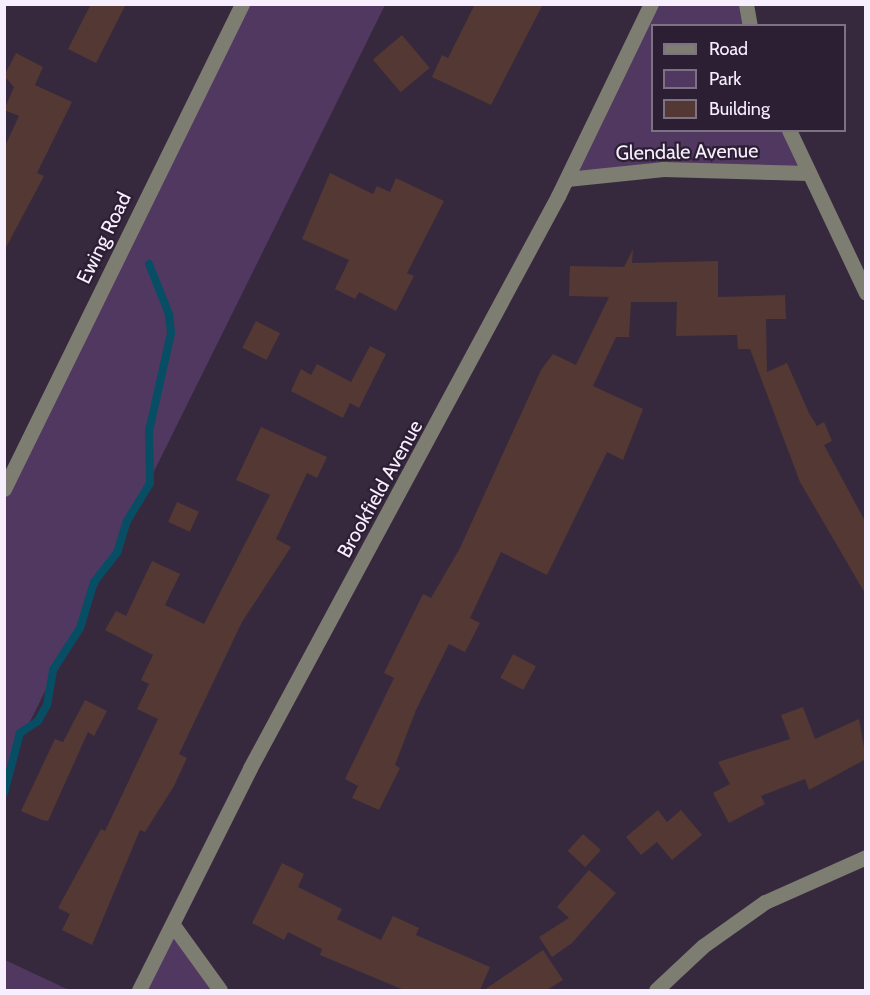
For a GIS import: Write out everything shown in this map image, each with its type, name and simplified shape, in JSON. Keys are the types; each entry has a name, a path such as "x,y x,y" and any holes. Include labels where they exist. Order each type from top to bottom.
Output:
{"street":[{"name":"Ewing Road","path":"4,489 242,4"},
{"name":"Brookfield Avenue","path":"138,990 173,925 250,768 413,474 567,179 651,4"},
{"path":"746,4 750,24"},
{"path":"790,132 866,293"},
{"name":"Glendale Avenue","path":"567,179 663,169 810,173"},
{"path":"656,990 703,946 757,907 866,857"},
{"path":"173,925 220,990"}],"green space":[{"path":"242,5 385,5 5,772 5,489"},
{"path":"651,5 746,5 750,24 651,24 651,132 789,132 809,173 742,169 567,179"},
{"path":"173,925 220,990 139,990"},
{"path":"5,960 69,990 5,990"}],"building":[{"path":"91,4 126,4 96,63 68,49"},
{"path":"475,4 543,4 491,105 432,77 442,55 448,58"},
{"path":"402,35 430,68 401,92 373,59"},
{"path":"16,53 43,67 35,85 72,102 37,173 44,176 4,251 4,148 19,116 4,110 14,87 4,76"},
{"path":"330,173 373,194 377,186 390,192 396,178 444,201 407,273 414,276 396,311 359,292 355,299 335,289 349,260 302,239"},
{"path":"633,249 632,263 718,261 718,297 785,295 786,319 766,319 767,372 787,363 817,426 824,422 832,441 824,445 866,523 866,595 800,482 750,349 738,349 737,335 676,336 677,302 631,302 629,337 616,337 593,386 643,409 623,460 607,452 547,575 501,552 470,618 480,623 465,652 449,644 416,710 395,765 400,768 379,810 352,798 358,786 345,779 394,678 384,673 423,594 431,598 460,548 541,370 553,354 576,365 609,297 569,296 570,266 624,267"},
{"path":"256,321 280,333 266,360 242,348"},
{"path":"370,346 386,354 359,408 350,403 343,418 291,391 301,369 311,375 317,364 351,382"},
{"path":"261,427 327,457 317,478 307,473 276,539 291,547 242,622 179,754 187,758 174,786 145,832 140,830 92,945 62,930 70,914 58,908 101,829 105,831 158,719 137,709 149,684 141,680 153,655 105,630 116,611 126,616 152,561 180,574 165,605 204,624 270,495 236,480"},
{"path":"177,502 199,512 190,532 168,522"},
{"path":"513,654 536,666 523,690 500,678"},
{"path":"85,700 107,711 94,736 88,732 48,821 21,811 55,739 63,742"},
{"path":"803,707 815,739 859,719 866,759 809,790 805,779 761,796 765,804 729,823 713,793 730,784 718,762 790,739 781,715"},
{"path":"658,810 667,822 681,810 702,835 672,860 657,842 641,855 626,837"},
{"path":"583,834 601,850 585,867 568,851"},
{"path":"282,863 304,874 298,887 342,909 337,919 381,940 393,916 419,928 416,935 490,967 480,990 404,990 320,955 322,949 288,932 284,940 252,923"},
{"path":"589,870 616,893 572,943 552,957 539,937 569,918 557,907"},
{"path":"543,950 563,980 547,990 484,990"}],"waterway":[{"path":"4,793 20,733 38,721 47,705 53,670 80,628 94,582 117,553 127,521 150,483 149,431 171,333 169,314 149,264"}]}
